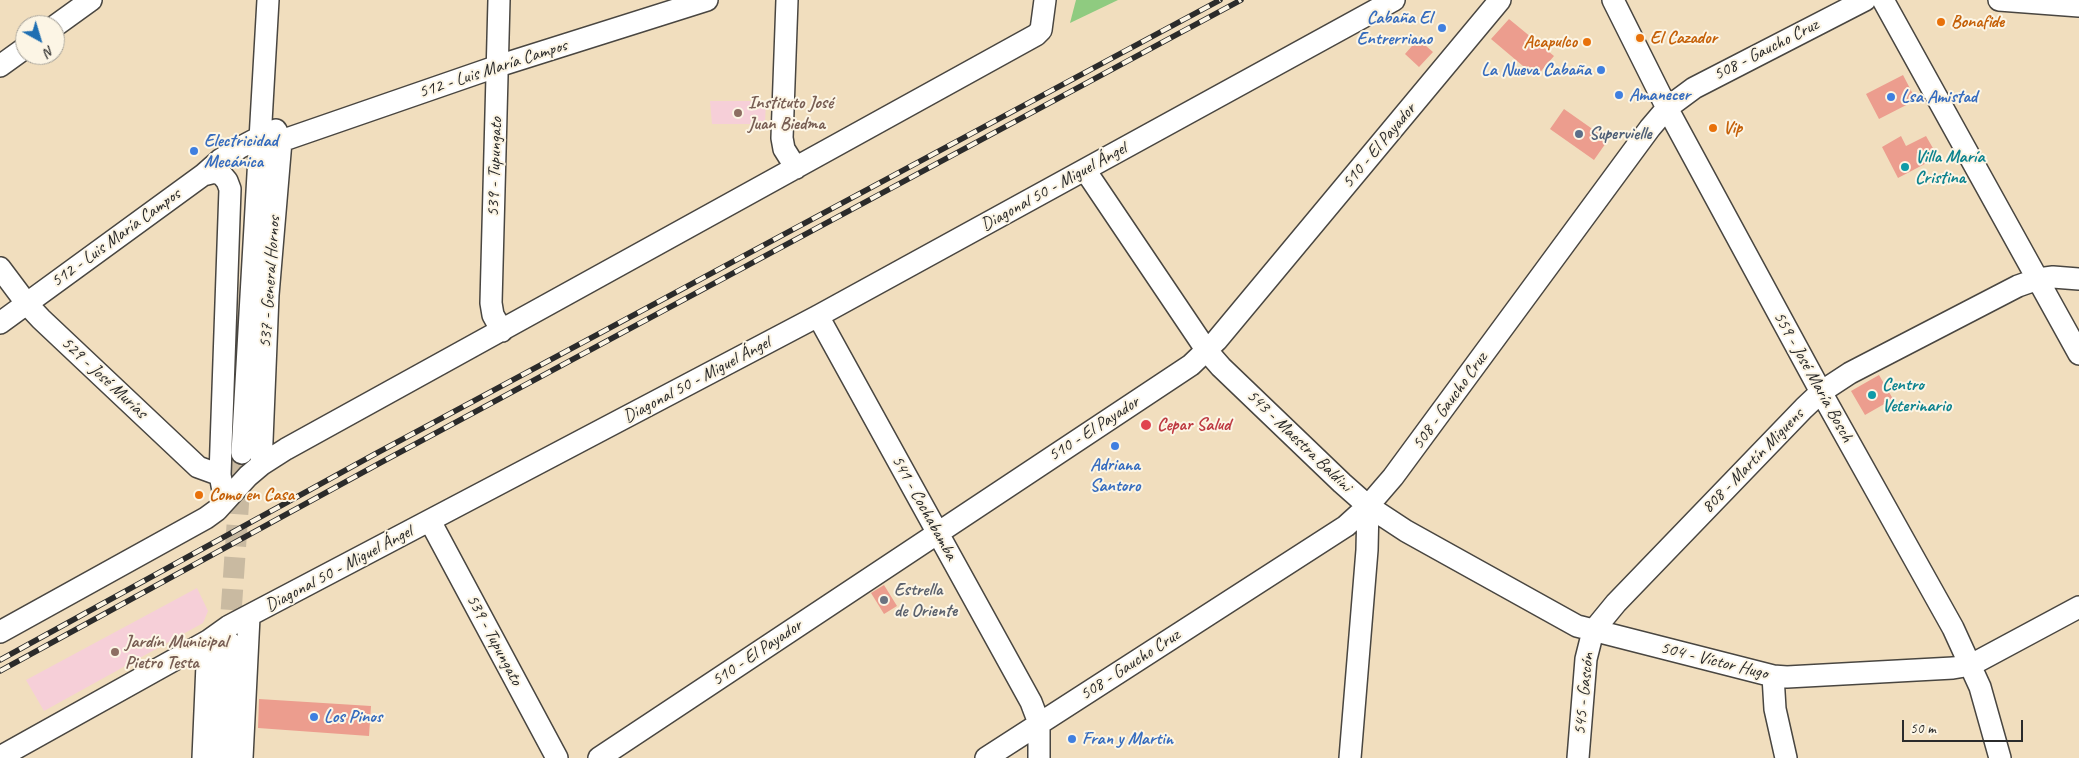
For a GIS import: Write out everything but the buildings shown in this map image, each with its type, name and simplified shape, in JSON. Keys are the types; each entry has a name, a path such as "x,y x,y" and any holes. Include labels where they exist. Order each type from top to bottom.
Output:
{"street":[{"path":"65,19 91,0"},
{"name":"537 - General Hornos","path":"242,453 258,138 262,104 268,0"},
{"name":"539 - Tupungato","path":"499,0 491,303 494,315 502,331"},
{"name":"512 - Luis María Campos","path":"281,141 498,66 707,0"},
{"path":"787,0 782,138 784,149 796,168"},
{"path":"0,632 206,518 261,465 286,449 1036,35 1042,30 1045,0"},
{"name":"Diagonal 50 - Miguel Ángel","path":"0,757 208,641 219,632 818,316 1394,0"},
{"name":"510 - El Payador","path":"599,758 1191,365 1207,351 1500,0"},
{"name":"559 - José María Bosch","path":"1613,0 1667,108 1821,392 1953,628 1980,687 2000,758"},
{"name":"508 - Gaucho Cruz","path":"986,758 1346,526 1368,506 1394,477 1650,128 1667,108 1694,88 1866,0"},
{"path":"1883,0 2079,354"},
{"path":"1999,0 2079,6"},
{"path":"0,66 15,55"},
{"path":"262,104 281,141"},
{"name":"512 - Luis María Campos","path":"0,323 203,175 220,160 258,138"},
{"name":"537 - General Hornos","path":"261,465 268,295 281,141"},
{"name":"543 - Maestra Baldini","path":"1085,170 1207,351 1235,381 1368,506 1367,550 1350,758"},
{"path":"203,175 215,172 222,175 230,189 220,475 225,501"},
{"name":"529 - José Murías","path":"0,268 27,304 198,467 220,475"},
{"name":"808 - Martín Miguens","path":"1592,631 1623,596 1821,392 1850,373 2018,286 2038,279 2053,277 2079,279"},
{"name":"541 - Cochabamba","path":"818,316 1031,702 1039,723 1039,758"},
{"name":"504 - Víctor Hugo","path":"1368,506 1406,531 1564,620 1592,631 1773,676 1933,669 1971,665 2079,607"},
{"name":"539 - Tupungato","path":"430,521 557,758"},
{"path":"242,758 249,617"},
{"name":"545 - Gascón","path":"1578,758 1586,658 1592,631"},
{"path":"202,758 208,641"},
{"path":"221,758 229,642"},
{"path":"1773,676 1775,709 1786,758"}],"shaded area":[{"name":"Instituto José Juan Biedma","path":"710,101 766,101 765,124 712,124"},
{"name":"Jardín Municipal Pietro Testa","path":"197,588 208,611 203,623 44,711 26,680"}],"green space":[{"path":"1076,0 1118,0 1070,23"}],"tunnel":[{"path":"229,642 242,453"}],"railway":[{"path":"0,660 375,454 1220,0"},
{"path":"0,671 380,463 1241,0"}],"place":[{"name":"Bonafide","path":"1941,22"},
{"name":"Cabaña El Entrerriano","path":"1442,28"},
{"name":"El Cazador","path":"1640,38"},
{"name":"Acapulco","path":"1587,42"},
{"name":"La Nueva Cabaña","path":"1601,70"},
{"name":"Amanecer","path":"1619,95"},
{"name":"Lsa Amistad","path":"1891,97"},
{"name":"Instituto José Juan Biedma","path":"738,113"},
{"name":"Vip","path":"1713,128"},
{"name":"Supervielle","path":"1579,134"},
{"name":"Electricidad Mecánica","path":"194,151"},
{"name":"Villa María Cristina","path":"1905,167"},
{"name":"Centro Veterinario","path":"1872,395"},
{"name":"Cepar Salud","path":"1146,425"},
{"name":"Adriana Santoro","path":"1115,446"},
{"name":"Como en Casa","path":"199,495"},
{"name":"Estrella de Oriente","path":"884,600"},
{"name":"Jardín Municipal Pietro Testa","path":"115,652"},
{"name":"Los Pinos","path":"314,717"},
{"name":"Fran y Martin","path":"1072,739"}]}
